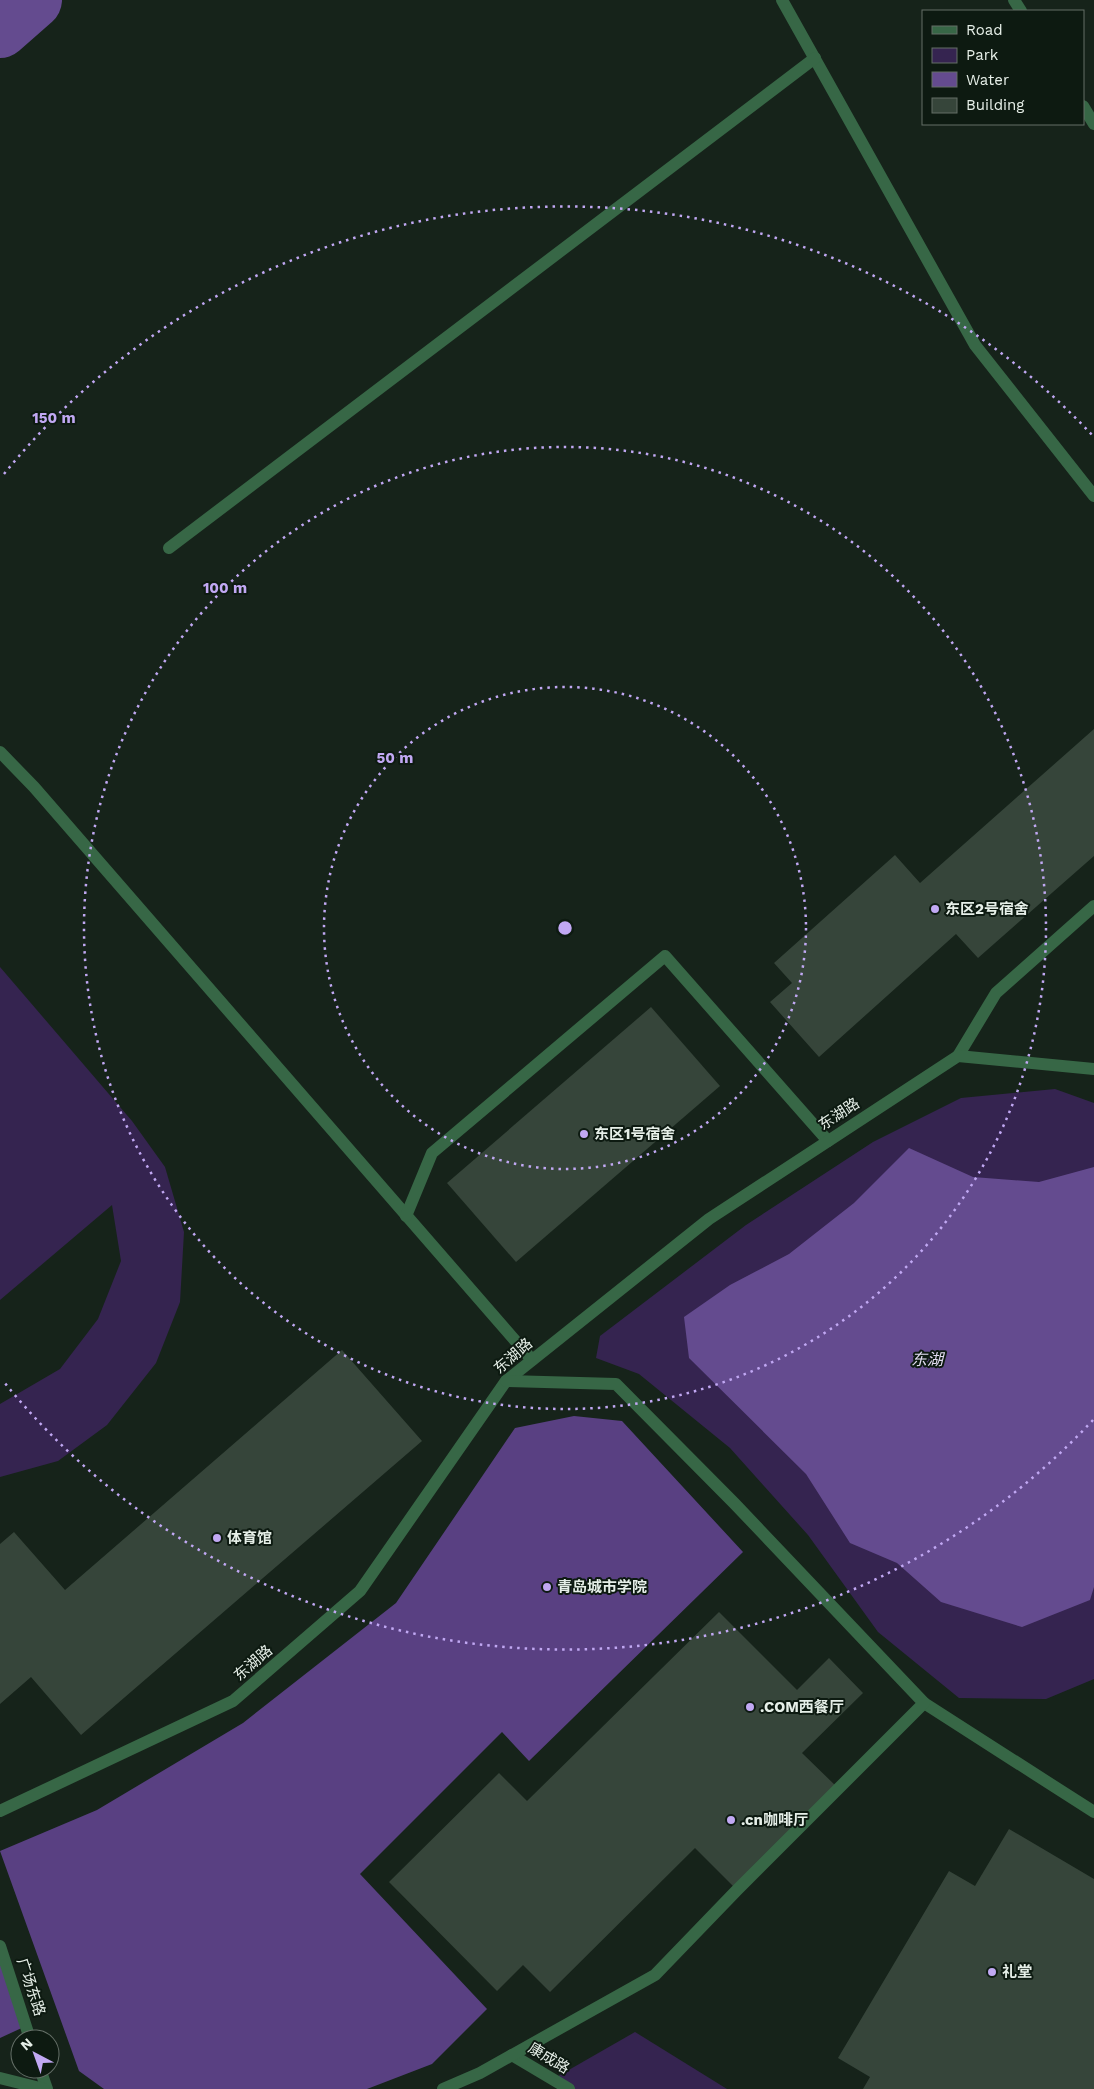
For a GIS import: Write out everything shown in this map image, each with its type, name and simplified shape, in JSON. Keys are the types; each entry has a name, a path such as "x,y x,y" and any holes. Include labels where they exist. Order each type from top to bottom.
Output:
{"street":[{"path":"782,0 975,345 1094,496"},
{"path":"169,548 815,58"},
{"path":"1084,108 1094,124"},
{"path":"0,752 34,787 532,1360"},
{"path":"1094,906 996,993 958,1056 1094,1069"},
{"path":"406,1216 432,1153 665,956 828,1141"},
{"name":"东湖路","path":"0,1811 233,1701 360,1592 506,1381 709,1219 958,1056"},
{"path":"506,1381 616,1384 734,1503 924,1703 1094,1812"},
{"path":"443,2089 480,2073 655,1975 924,1703"},
{"name":"广场东路","path":"0,1946 27,2029"},
{"name":"康成路","path":"512,2055 569,2089"},
{"path":"0,2078 46,2089"}],"green space":[{"path":"0,967 132,1121 165,1167 184,1232 180,1302 156,1363 107,1425 58,1461 0,1477 0,1404 60,1369 98,1319 121,1261 112,1205 0,1300"},
{"name":"东湖","path":"1055,1089 1094,1103 1094,1679 1046,1699 959,1698 878,1632 808,1535 730,1448 639,1374 596,1358 600,1336 746,1225 873,1142 961,1098"},
{"path":"635,2032 727,2089 569,2089 553,2079"}],"shaded area":[{"path":"574,1416 622,1421 743,1552 529,1761 502,1732 360,1874 487,2009 432,2064 367,2089 104,2089 79,2071 0,1851 97,1810 243,1723 396,1603 515,1428"},
{"path":"0,1946 26,2026 20,2029 10,2029 10,2033 0,2038"}],"water":[{"name":"东湖","path":"909,1148 973,1177 1039,1182 1094,1167 1094,1587 1090,1600 1022,1627 941,1602 897,1563 850,1543 806,1474 689,1358 684,1317 730,1285 789,1254 854,1203"}],"building":[{"name":"东区2号宿舍","path":"1094,729 1094,856 978,958 956,934 819,1057 770,1002 792,983 774,963 895,855 920,883"},
{"name":"东区1号宿舍","path":"651,1007 720,1086 516,1262 447,1183"},
{"name":"体育馆","path":"342,1350 422,1441 81,1735 31,1677 0,1704 0,1544 14,1532 65,1590"},
{"path":"719,1612 797,1690 829,1658 863,1693 802,1753 839,1789 737,1890 695,1848 550,1992 523,1965 497,1991 389,1882 499,1773 527,1801"},
{"name":"礼堂","path":"1009,1829 1094,1879 1094,2089 863,2089 870,2077 838,2058 949,1871 975,1886"}],"waterway":[{"path":"0,29 33,0"}],"place":[{"name":"东区2号宿舍","path":"935,909"},
{"name":"东区1号宿舍","path":"584,1134"},
{"name":"体育馆","path":"217,1538"},
{"name":"青岛城市学院","path":"547,1587"},
{"name":".COM西餐厅","path":"750,1707"},
{"name":".cn咖啡厅","path":"731,1820"},
{"name":"礼堂","path":"992,1972"}]}
